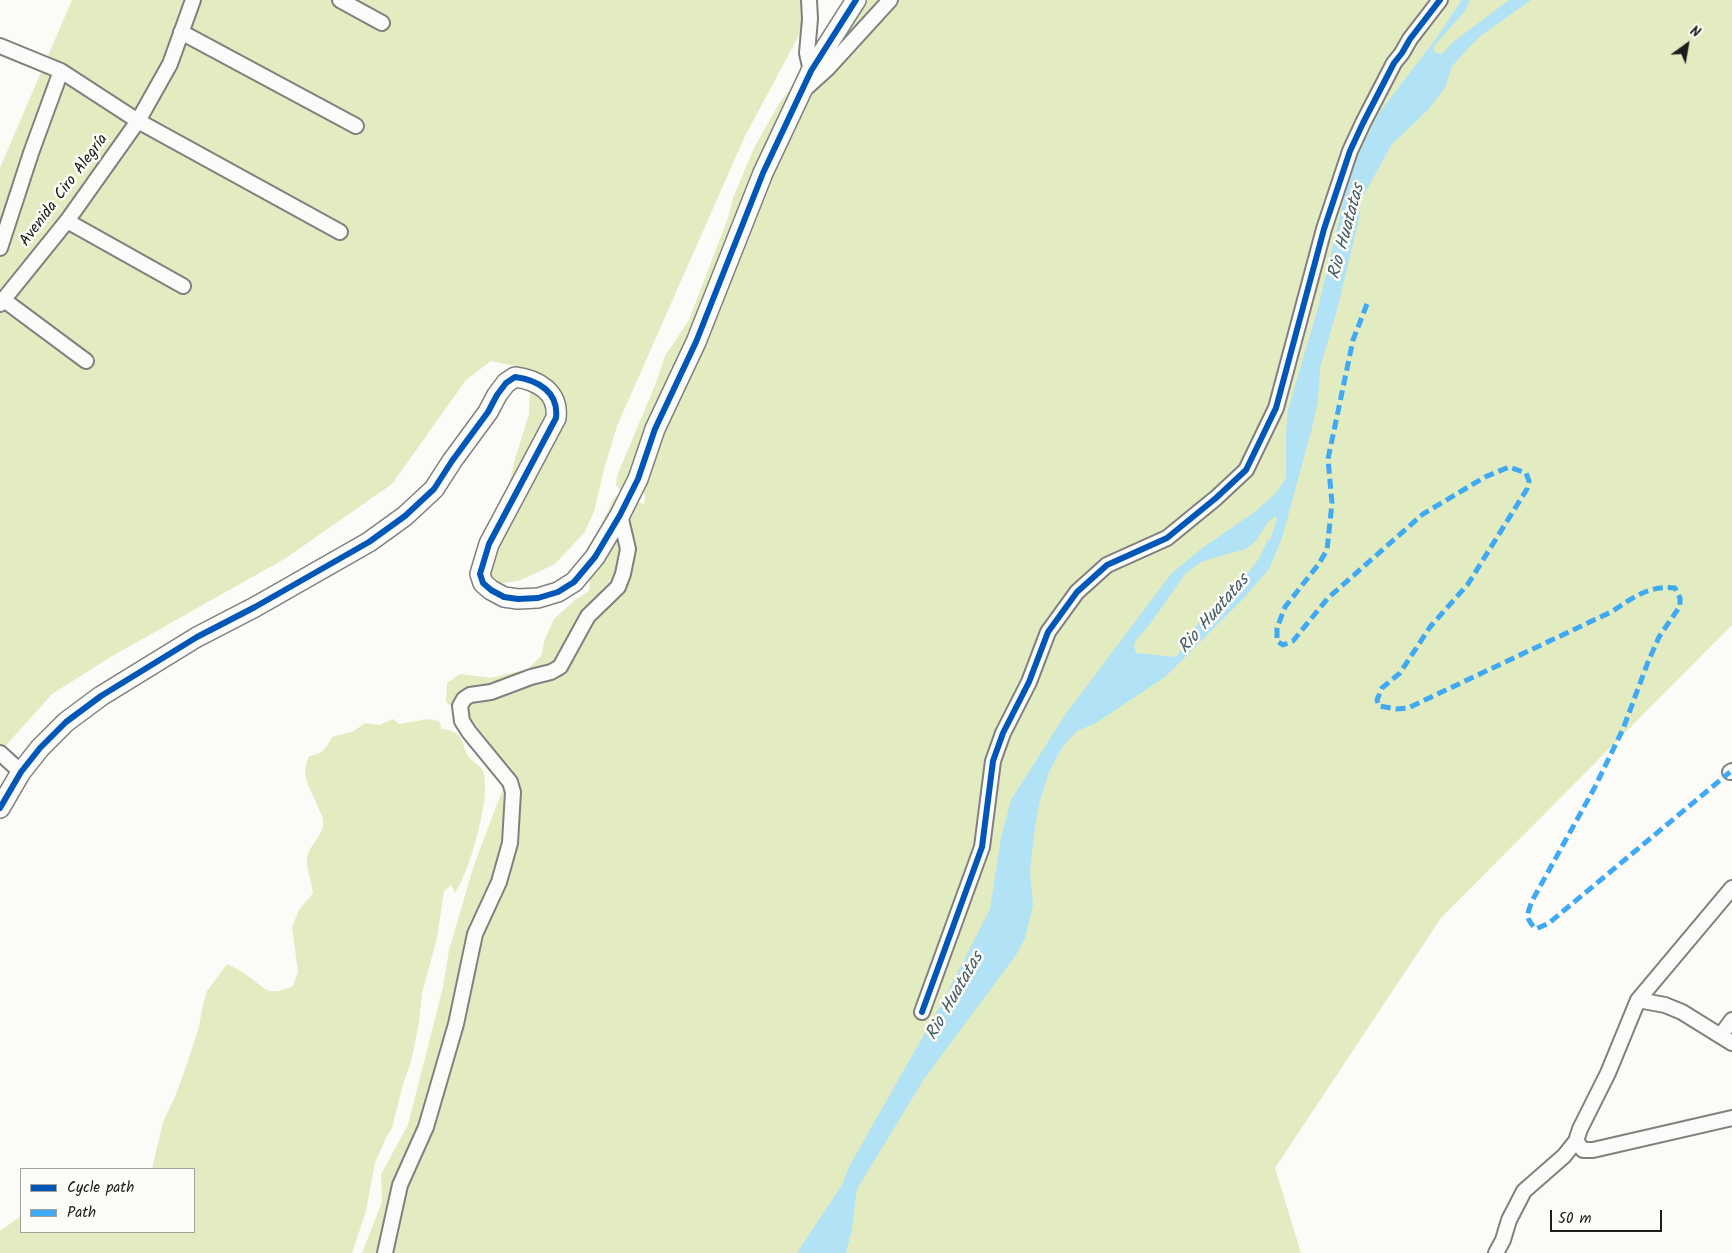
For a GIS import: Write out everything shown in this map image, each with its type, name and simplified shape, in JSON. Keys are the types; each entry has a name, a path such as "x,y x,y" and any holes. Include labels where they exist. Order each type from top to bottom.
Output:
{"street":[{"name":"Avenida Ciro Alegría","path":"2,302 67,221 138,121 170,64 192,0"},
{"path":"340,0 382,23"},
{"path":"809,0 810,19 807,53 811,71"},
{"path":"0,808 21,772 40,748 66,722 101,696 198,637 369,542 405,516 434,489 488,412 497,395 506,383 515,377 530,379 554,398 557,407 556,418 489,544 480,574 483,583 491,590 504,596 518,599 538,598 558,592 574,582 595,557 620,515 638,479 655,428 703,326 764,173 811,71 856,0"},
{"path":"801,93 828,68 890,0"},
{"path":"922,1012 982,847 993,761 1003,733 1029,682 1048,632 1076,592 1107,565 1167,538 1216,498 1246,470 1276,408 1324,229 1350,150 1394,63 1440,0"},
{"path":"181,32 356,126"},
{"path":"0,46 61,71 138,121 340,232"},
{"path":"0,248 31,153 61,71"},
{"path":"67,221 184,286"},
{"path":"2,302 86,361"},
{"path":"385,1253 400,1185 426,1127 456,1024 474,934 499,882 510,843 513,792 510,782 468,732 462,721 460,706 464,699 470,695 491,692 552,672 560,667 588,616 618,587 623,574 628,549 620,515"},
{"path":"0,753 21,772"},
{"path":"1496,1253 1503,1240 1509,1220 1524,1191 1564,1156 1576,1141 1608,1073 1638,1000 1732,888"},
{"path":"1638,1000 1666,1005 1682,1012 1726,1039 1732,1020"},
{"path":"1576,1141 1583,1150 1593,1150 1732,1118"}],"green space":[{"path":"72,0 818,0 745,136 617,426 594,512 584,533 555,564 519,581 494,584 485,571 529,414 530,381 516,366 491,361 466,380 392,484 286,558 114,655 52,694 9,742 0,755 0,168"},
{"path":"858,0 1732,0 1732,625 1441,918 1275,1168 1301,1253 362,1253 382,1202 381,1174 408,1125 443,987 449,950 474,865 506,781 455,710 446,702 447,683 460,674 491,678 528,669 541,656 545,639 554,619 575,600 589,591 592,559 605,538 602,523 615,496 633,495 638,502 644,504 645,497 642,484 626,491 620,490 616,485 617,476 656,383 665,356 689,320 728,218 733,198 754,148 780,102 817,57"},
{"path":"393,719 399,724 428,719 439,721 442,729 455,732 461,738 469,757 483,771 485,786 481,817 467,869 455,893 451,885 444,891 437,938 422,993 419,1023 411,1062 403,1084 392,1128 375,1163 366,1211 352,1253 0,1253 0,1231 20,1217 20,1233 195,1233 195,1168 152,1168 163,1122 175,1097 187,1064 199,1027 207,991 227,964 241,971 267,990 284,990 293,986 298,972 292,927 299,910 313,893 307,859 310,849 323,826 322,817 306,778 306,764 309,756 324,750 332,737 354,731 365,723 379,725"}],"water":[{"name":"Rio Huatatas","path":"1462,0 1470,0 1465,11 1433,47 1435,53 1442,54 1453,42 1509,0 1531,0 1479,37 1452,66 1445,88 1428,110 1392,144 1361,200 1359,219 1337,310 1320,368 1318,400 1312,428 1282,538 1269,569 1243,599 1165,677 1096,723 1077,731 1063,746 1049,772 1040,800 1030,871 1033,905 1025,938 1016,955 924,1079 857,1189 852,1229 846,1253 797,1253 842,1185 850,1165 943,1001 990,909 1001,838 1011,800 1065,715 1171,574 1201,549 1256,511 1276,493 1286,478 1288,410 1319,304 1351,169 1379,113 1435,40","holes":["1275,516 1277,519 1270,540 1267,541 1260,557 1234,592 1199,622 1176,657 1136,653 1134,645 1136,640 1150,624 1185,574 1201,562 1246,549 1256,541 1268,522"]}],"marked path":[{"path":"1367,304 1353,340 1328,459 1332,503 1327,550 1318,565 1285,607 1277,628 1277,641 1283,645 1293,641 1328,598 1423,514 1485,477 1509,467 1526,473 1529,481 1527,489 1468,584 1430,627 1400,673 1382,688 1377,700 1379,706 1396,709 1408,708 1611,612 1634,597 1649,591 1675,588 1680,598 1680,606 1659,637 1623,729 1595,787 1532,901 1528,916 1532,925 1536,929 1549,923 1730,772"}],"cycle path":[{"path":"0,808 21,772 40,748 66,722 101,696 197,637 255,607 369,542 405,516 434,489 488,412 497,395 506,383 515,377 532,381 545,389 554,401 556,418 489,544 480,574 483,583 491,590 504,597 518,599 538,598 558,592 574,582 595,557 620,515 638,479 655,429 696,342 763,173 811,71 856,0"},
{"path":"922,1012 982,847 993,761 1003,733 1029,682 1048,632 1077,592 1107,565 1167,538 1216,498 1246,470 1276,408 1324,229 1350,151 1394,63 1440,0"}]}
